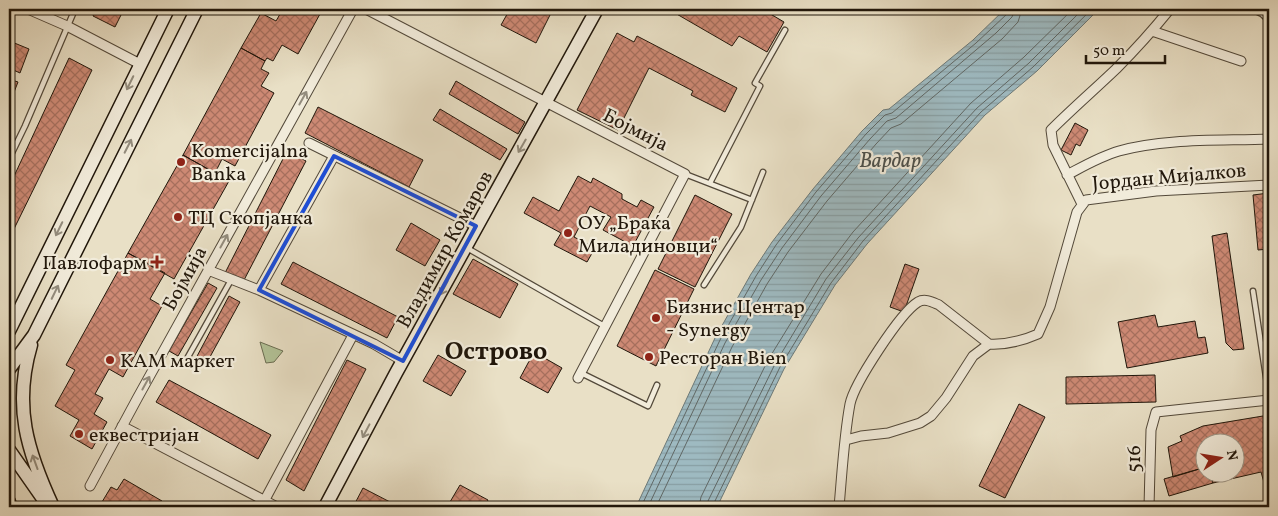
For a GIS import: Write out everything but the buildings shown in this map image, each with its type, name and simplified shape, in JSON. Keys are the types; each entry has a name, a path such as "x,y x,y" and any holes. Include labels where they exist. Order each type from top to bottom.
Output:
{"street":[{"path":"28,9 67,26 140,64"},
{"path":"9,331 168,9"},
{"path":"9,370 34,335 197,9"},
{"name":"Бојмија","path":"90,486 354,9"},
{"name":"Бојмија","path":"366,9 546,103 625,138 685,174 580,376"},
{"name":"Владимир Комаров","path":"325,507 476,226 597,9"},
{"path":"1082,204 1053,144 1051,130 1116,69 1170,9"},
{"path":"1152,31 1241,61"},
{"path":"1067,175 1090,162 1119,151 1150,144 1269,139"},
{"path":"309,143 476,226"},
{"path":"260,290 334,156"},
{"name":"Јордан Мијалков","path":"989,344 1012,343 1038,334 1050,308 1077,212 1082,204 1091,198 1146,192 1269,185"},
{"path":"208,270 260,290 374,344 403,361"},
{"path":"846,440 888,433 920,423 931,416 946,398 973,356 989,344 930,300 919,301 902,316 867,368 850,402 846,440 839,507 846,507"},
{"path":"34,335 27,358 23,398 26,433 33,457 53,507"},
{"path":"262,504 353,335"},
{"name":"516","path":"1150,507 1150,430 1156,412 1269,398"},
{"path":"122,426 262,504 277,507"},
{"path":"9,450 48,507"}],"lane":[{"path":"9,159 75,9"},
{"path":"1252,9 1263,11 1269,21"},
{"path":"710,183 760,86 755,83 785,30"},
{"path":"704,285 741,227 763,172"},
{"path":"685,174 752,200"},
{"path":"466,247 606,326"},
{"path":"184,364 231,280"},
{"path":"1254,291 1269,398"},
{"path":"580,376 648,406 657,385"}],"highlighted area":[{"path":"334,156 476,226 403,361 259,290"}],"green space":[{"path":"260,342 283,351 274,362 266,363"}],"water":[{"name":"Вардар","path":"1005,9 1099,9 1037,71 985,115 867,244 835,285 784,369 717,507 636,507 715,338 751,274 772,242 813,189 862,131 883,110 889,109 973,40"}],"place":[{"name":"Komercijalna Banka","path":"181,162"},
{"name":"ТЦ Скопјанка","path":"178,217"},
{"name":"ОУ „Браќа Миладиновци“","path":"568,233"},
{"name":"Павлофарм","path":"157,262"},
{"name":"Бизнис Центар - Synergy","path":"656,318"},
{"name":"Ресторан Bien","path":"649,357"},
{"name":"KAM маркет","path":"110,360"},
{"name":"еквестријан","path":"79,434"}],"district":[{"name":"Острово","path":"496,350"}]}
